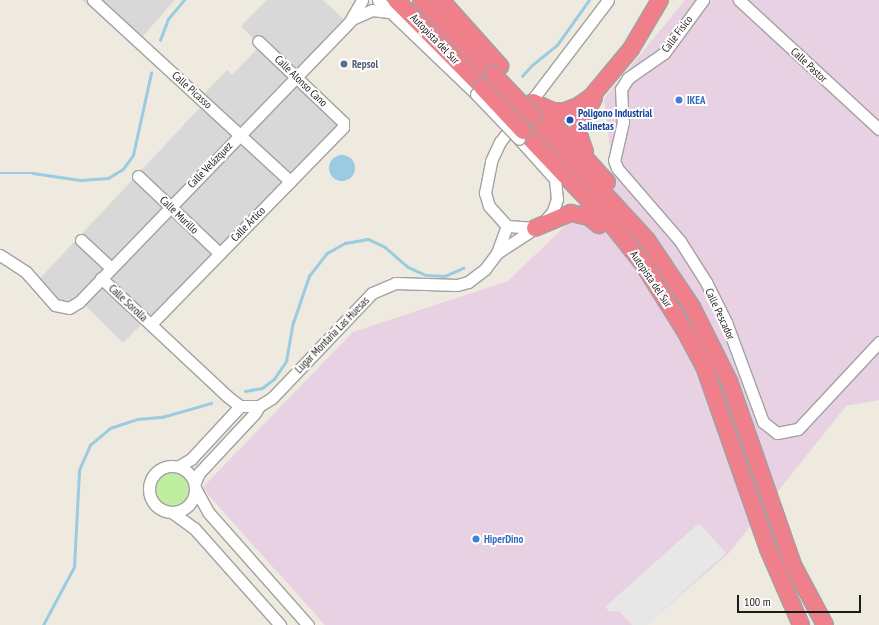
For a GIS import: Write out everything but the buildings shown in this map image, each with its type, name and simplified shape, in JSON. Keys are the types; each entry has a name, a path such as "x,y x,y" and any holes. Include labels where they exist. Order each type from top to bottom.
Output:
{"highway":[{"name":"Autopista del Sur","path":"421,0 496,70 534,108 627,217 680,288 712,344 729,381 793,565 825,625"},
{"path":"441,0 496,70"},
{"path":"534,108 565,111 578,106 601,86 631,50 656,3"},
{"path":"390,4 436,52"},
{"name":"Autopista del Sur","path":"390,4 479,90 521,135 612,226 643,264 685,331 704,366 768,549 801,625"},
{"path":"601,86 582,119 578,132 581,145 605,180 627,217"},
{"path":"534,108 593,164"},
{"path":"550,171 628,258 704,366"},
{"path":"535,228 571,213 589,217 599,225"}],"street":[{"name":"Calle Picasso","path":"93,0 290,181"},
{"name":"Calle Velázquez","path":"0,255 26,272 56,306 70,308 111,268 295,76 350,21 362,0"},
{"path":"378,0 390,4"},
{"path":"535,228 507,226 489,206 485,193 486,179 500,142 608,0"},
{"name":"Calle Físico","path":"628,78 664,53 703,0"},
{"name":"Calle Pastor","path":"739,0 879,129"},
{"name":"Calle Velázquez","path":"350,21 372,10 390,4"},
{"name":"Calle Alonso Cano","path":"258,41 343,122"},
{"path":"436,52 479,90"},
{"name":"Calle Pescador","path":"628,78 621,89 623,122 614,160 616,168 680,240 706,282 726,322 763,422 777,433 798,428 879,342"},
{"name":"Calle Ártico","path":"153,326 219,253 343,127 343,122"},
{"path":"521,135 550,171"},
{"name":"Lugar Montaña Las Huesas","path":"497,253 548,218 556,205 558,188 550,171"},
{"name":"Calle Murillo","path":"138,176 219,253"},
{"name":"Lugar Montaña Las Huesas","path":"188,506 198,473 255,413 259,406 272,398 372,293 395,283 457,285 468,282 485,269 497,253 507,226"},
{"name":"Calle Sorolla","path":"81,240 111,268"},
{"name":"Calle Sorolla","path":"101,278 153,326"},
{"path":"153,326 240,406 259,406"},
{"path":"179,466 191,459 240,406"},
{"path":"280,625 194,528 173,512 159,508 154,504 149,488 155,472 166,466 179,466 186,469 208,512 308,625"},
{"path":"173,512 188,506 208,512"},
{"path":"188,506 194,528"}],"shaded area":[{"path":"82,0 175,0 134,46"},
{"path":"267,0 323,0 351,26 302,78 350,126 150,332 142,324 123,343 84,304 72,312 56,313 31,288 208,99 204,94 227,70 232,75 260,46 241,26"},
{"path":"685,0 879,0 879,400 846,406 728,554 646,625 325,625 202,488 353,332 508,281 614,179 604,99"},
{"path":"699,523 726,553 646,625 632,625 620,612 609,611 605,607"}],"green space":[{"path":"170,473 176,473 180,474 187,480 190,490 189,497 183,504 176,507 170,507 166,506 159,500 156,493 156,487 157,483 163,476"}],"water":[{"path":"342,155 351,159 355,168 351,177 342,181 333,177 329,168 333,159"}],"waterway":[{"path":"160,40 168,19 184,0"},
{"path":"522,76 531,66 557,45 589,0"},
{"path":"0,173 33,173 81,180 108,178 123,169 133,155 151,73"},
{"path":"245,391 262,388 274,379 286,361 293,323 309,276 327,253 345,243 368,239 385,247 408,267 426,275 445,276 463,268"},
{"path":"43,625 74,567 79,470 90,445 110,428 137,419 162,417 211,403"}],"place":[{"name":"Repsol","path":"344,64"},
{"name":"IKEA","path":"679,100"},
{"name":"Poligono Industrial Salinetas","path":"570,120"},
{"name":"HiperDino","path":"476,539"}]}
